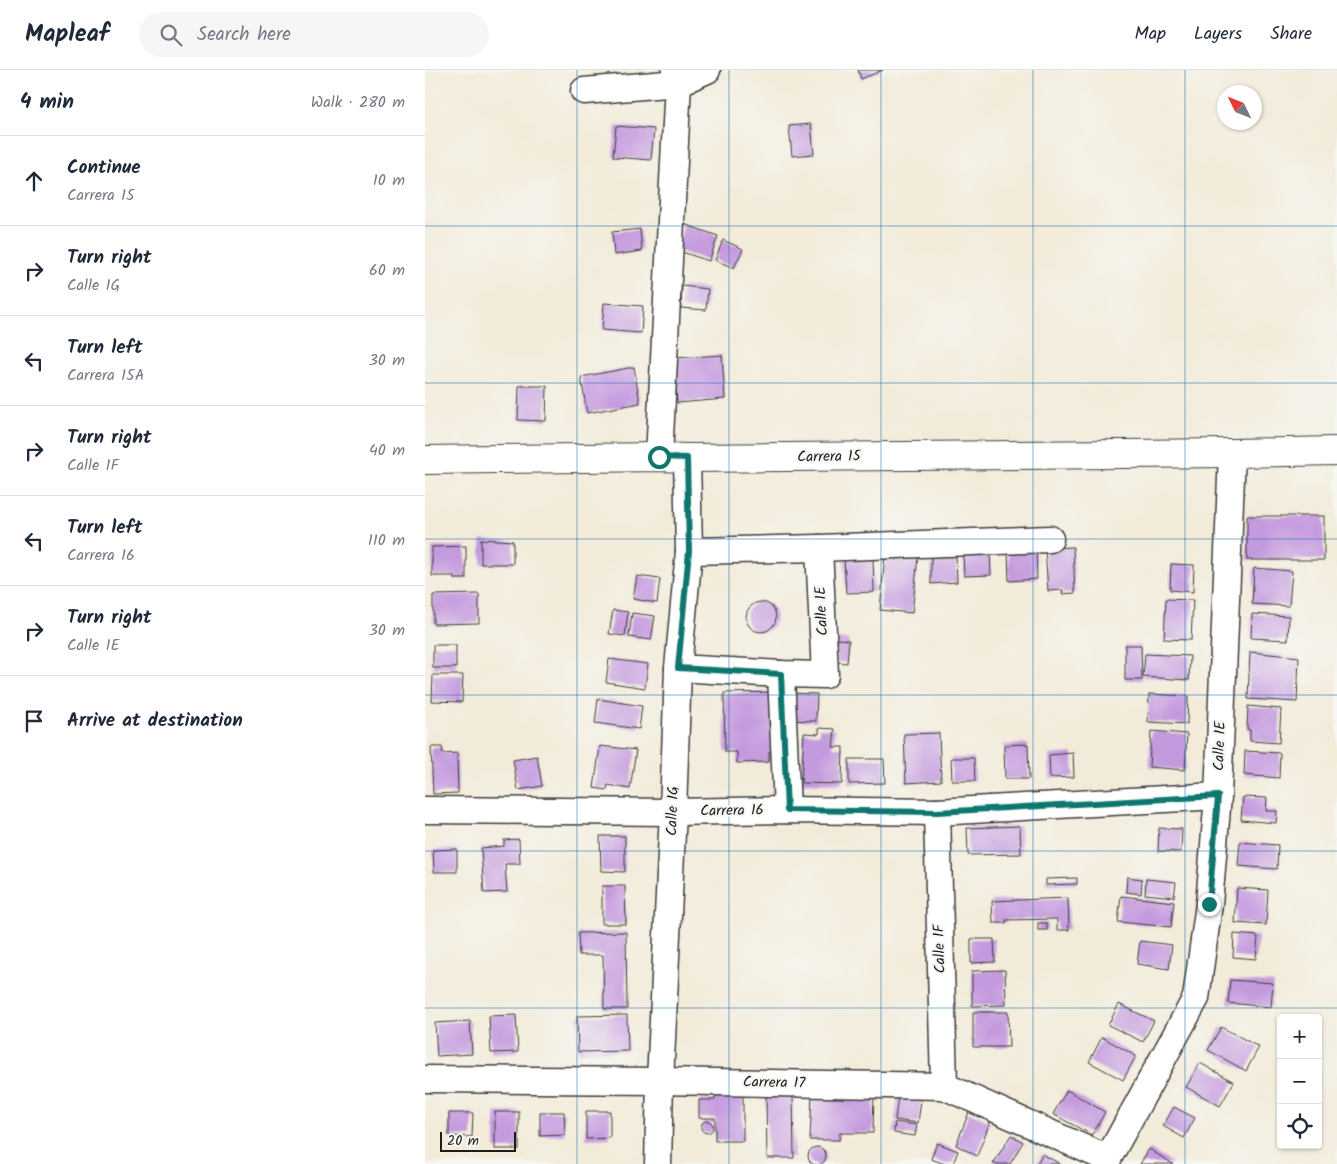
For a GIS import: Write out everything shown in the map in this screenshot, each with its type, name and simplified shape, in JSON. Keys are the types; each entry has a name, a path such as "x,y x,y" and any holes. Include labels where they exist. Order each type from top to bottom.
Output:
{"street":[{"path":"584,91 677,77 707,70"},
{"path":"659,457 677,77"},
{"name":"Carrera 15","path":"425,460 1337,451"},
{"name":"Calle 1E","path":"1106,1162 1196,998 1209,904 1218,796 1232,453"},
{"name":"Calle 1G","path":"658,1164 678,668 689,551 687,458"},
{"path":"689,551 1050,539"},
{"name":"Calle 1E","path":"781,674 825,675 819,548"},
{"path":"678,668 781,674 787,810"},
{"name":"Carrera 16","path":"425,810 937,812 1218,796"},
{"name":"Calle 1F","path":"937,812 944,1086"},
{"name":"Carrera 17","path":"425,1079 944,1086 1106,1162"}],"building":[{"path":"858,70 883,70 861,79"},
{"path":"811,124 814,154 792,156 789,126"},
{"path":"616,126 654,129 651,160 613,157"},
{"path":"684,224 718,236 709,261 676,250"},
{"path":"640,229 642,251 614,255 612,232"},
{"path":"723,240 743,249 734,268 715,260"},
{"path":"682,286 708,289 706,310 681,308"},
{"path":"604,303 643,306 641,333 602,330"},
{"path":"722,355 725,399 677,403 674,358"},
{"path":"634,367 640,403 587,413 581,377"},
{"path":"519,386 547,386 546,421 518,420"},
{"path":"1247,516 1324,516 1324,560 1247,560"},
{"path":"481,539 513,541 513,564 481,564"},
{"path":"466,546 466,579 454,579 453,576 432,576 432,547"},
{"path":"1073,547 1075,593 1062,594 1063,590 1048,591 1045,548"},
{"path":"1036,548 1037,579 1009,581 1008,550"},
{"path":"990,551 991,575 964,576 963,552"},
{"path":"956,553 957,582 931,584 931,554"},
{"path":"885,554 918,557 912,613 880,610"},
{"path":"873,557 874,592 846,593 844,558"},
{"path":"1171,564 1194,565 1193,592 1170,590"},
{"path":"1254,568 1292,571 1289,606 1252,604"},
{"path":"637,576 660,579 657,603 633,599"},
{"path":"479,594 479,623 433,624 433,595"},
{"path":"1166,599 1193,600 1191,640 1164,639"},
{"path":"761,602 767,603 775,611 775,623 767,631 761,632 755,631 747,623 746,617 747,611 755,603"},
{"path":"613,610 628,612 625,636 609,634"},
{"path":"632,613 655,616 651,640 629,637"},
{"path":"1252,614 1289,616 1288,640 1251,638"},
{"path":"838,639 849,640 847,663 836,662"},
{"path":"433,645 456,645 456,668 433,668"},
{"path":"1125,645 1141,645 1142,680 1125,680"},
{"path":"1250,652 1299,657 1297,702 1248,699"},
{"path":"1145,654 1190,656 1189,680 1143,677"},
{"path":"609,659 648,664 645,688 606,682"},
{"path":"433,675 463,675 462,702 432,701"},
{"path":"780,692 781,751 769,751 769,762 737,763 737,752 725,752 724,693"},
{"path":"786,693 817,694 816,721 785,720"},
{"path":"1149,694 1188,696 1187,724 1148,722"},
{"path":"598,699 642,706 639,729 595,723"},
{"path":"1248,706 1281,709 1279,743 1250,741 1250,730 1247,729"},
{"path":"819,728 835,729 833,747 843,747 842,784 801,783 804,733 819,734"},
{"path":"1151,731 1187,734 1185,770 1149,767"},
{"path":"939,733 941,781 906,783 904,734"},
{"path":"1028,744 1029,779 1005,779 1004,745"},
{"path":"600,746 636,750 630,789 608,785 607,790 594,788"},
{"path":"431,747 442,747 443,754 457,753 458,793 433,794"},
{"path":"1245,751 1280,753 1279,778 1244,775"},
{"path":"1073,753 1074,777 1050,778 1049,755"},
{"path":"537,756 542,786 518,790 513,760"},
{"path":"951,758 974,758 975,781 952,781"},
{"path":"849,759 884,759 885,783 849,784"},
{"path":"1243,797 1267,798 1266,811 1277,811 1276,823 1241,820"},
{"path":"1020,826 1021,854 968,855 967,828"},
{"path":"1159,828 1182,829 1181,852 1158,851"},
{"path":"600,836 625,836 625,872 601,871"},
{"path":"519,839 520,864 505,864 507,892 484,893 481,848 504,846 504,840"},
{"path":"1240,842 1278,845 1277,869 1238,866"},
{"path":"457,849 457,872 434,872 433,850"},
{"path":"1127,877 1142,879 1141,894 1126,892"},
{"path":"1077,878 1077,884 1046,885 1046,879"},
{"path":"1146,879 1176,882 1174,897 1145,894"},
{"path":"602,886 625,886 626,924 602,924"},
{"path":"1237,888 1268,890 1266,925 1235,923"},
{"path":"1121,896 1174,902 1171,927 1118,922"},
{"path":"1068,898 1069,930 1057,930 1057,919 1006,920 1006,923 993,923 992,901"},
{"path":"1038,923 1047,923 1047,930 1038,930"},
{"path":"626,932 627,1009 604,1009 603,955 579,955 578,933"},
{"path":"1234,934 1258,936 1256,959 1233,957"},
{"path":"971,939 994,939 995,962 971,963"},
{"path":"1140,941 1172,945 1169,969 1137,964"},
{"path":"1005,970 1006,1005 972,1006 972,971"},
{"path":"1230,980 1273,983 1271,1007 1228,1003"},
{"path":"1119,1004 1154,1021 1143,1042 1108,1025"},
{"path":"973,1012 1008,1012 1009,1047 973,1047"},
{"path":"516,1015 518,1052 491,1053 489,1016"},
{"path":"627,1015 628,1051 578,1052 577,1016"},
{"path":"470,1021 472,1054 437,1056 435,1023"},
{"path":"1221,1027 1259,1047 1246,1071 1208,1050"},
{"path":"1102,1037 1136,1056 1123,1080 1089,1062"},
{"path":"1200,1063 1234,1082 1220,1106 1186,1087"},
{"path":"1067,1090 1105,1112 1092,1135 1053,1114"},
{"path":"874,1093 873,1133 840,1133 839,1140 810,1140 812,1094"},
{"path":"766,1094 793,1094 794,1158 767,1158"},
{"path":"715,1095 743,1095 743,1141 715,1141 715,1118 699,1118 699,1100 715,1100"},
{"path":"898,1096 921,1100 918,1123 895,1120"},
{"path":"1174,1107 1195,1118 1184,1138 1163,1126"},
{"path":"586,1111 610,1111 610,1138 586,1139"},
{"path":"495,1112 519,1112 519,1149 495,1149"},
{"path":"540,1112 564,1112 565,1135 540,1136"},
{"path":"969,1112 990,1122 977,1156 956,1145"},
{"path":"449,1113 473,1113 472,1137 449,1136"},
{"path":"707,1121 713,1127 707,1133 701,1127"},
{"path":"895,1122 917,1125 915,1136 894,1133"},
{"path":"1011,1135 1023,1142 1010,1164 993,1164"},
{"path":"937,1143 958,1151 953,1164 945,1164 931,1159"},
{"path":"817,1147 823,1150 826,1156 823,1162 817,1165 811,1162 808,1156 811,1150"},
{"path":"1149,1149 1173,1164 1140,1164"},
{"path":"1042,1154 1053,1160 1060,1164 1037,1164"}],"route":[{"path":"659,457 687,458 689,551 678,668 781,674 787,810 937,812 1218,796 1209,904"}]}
